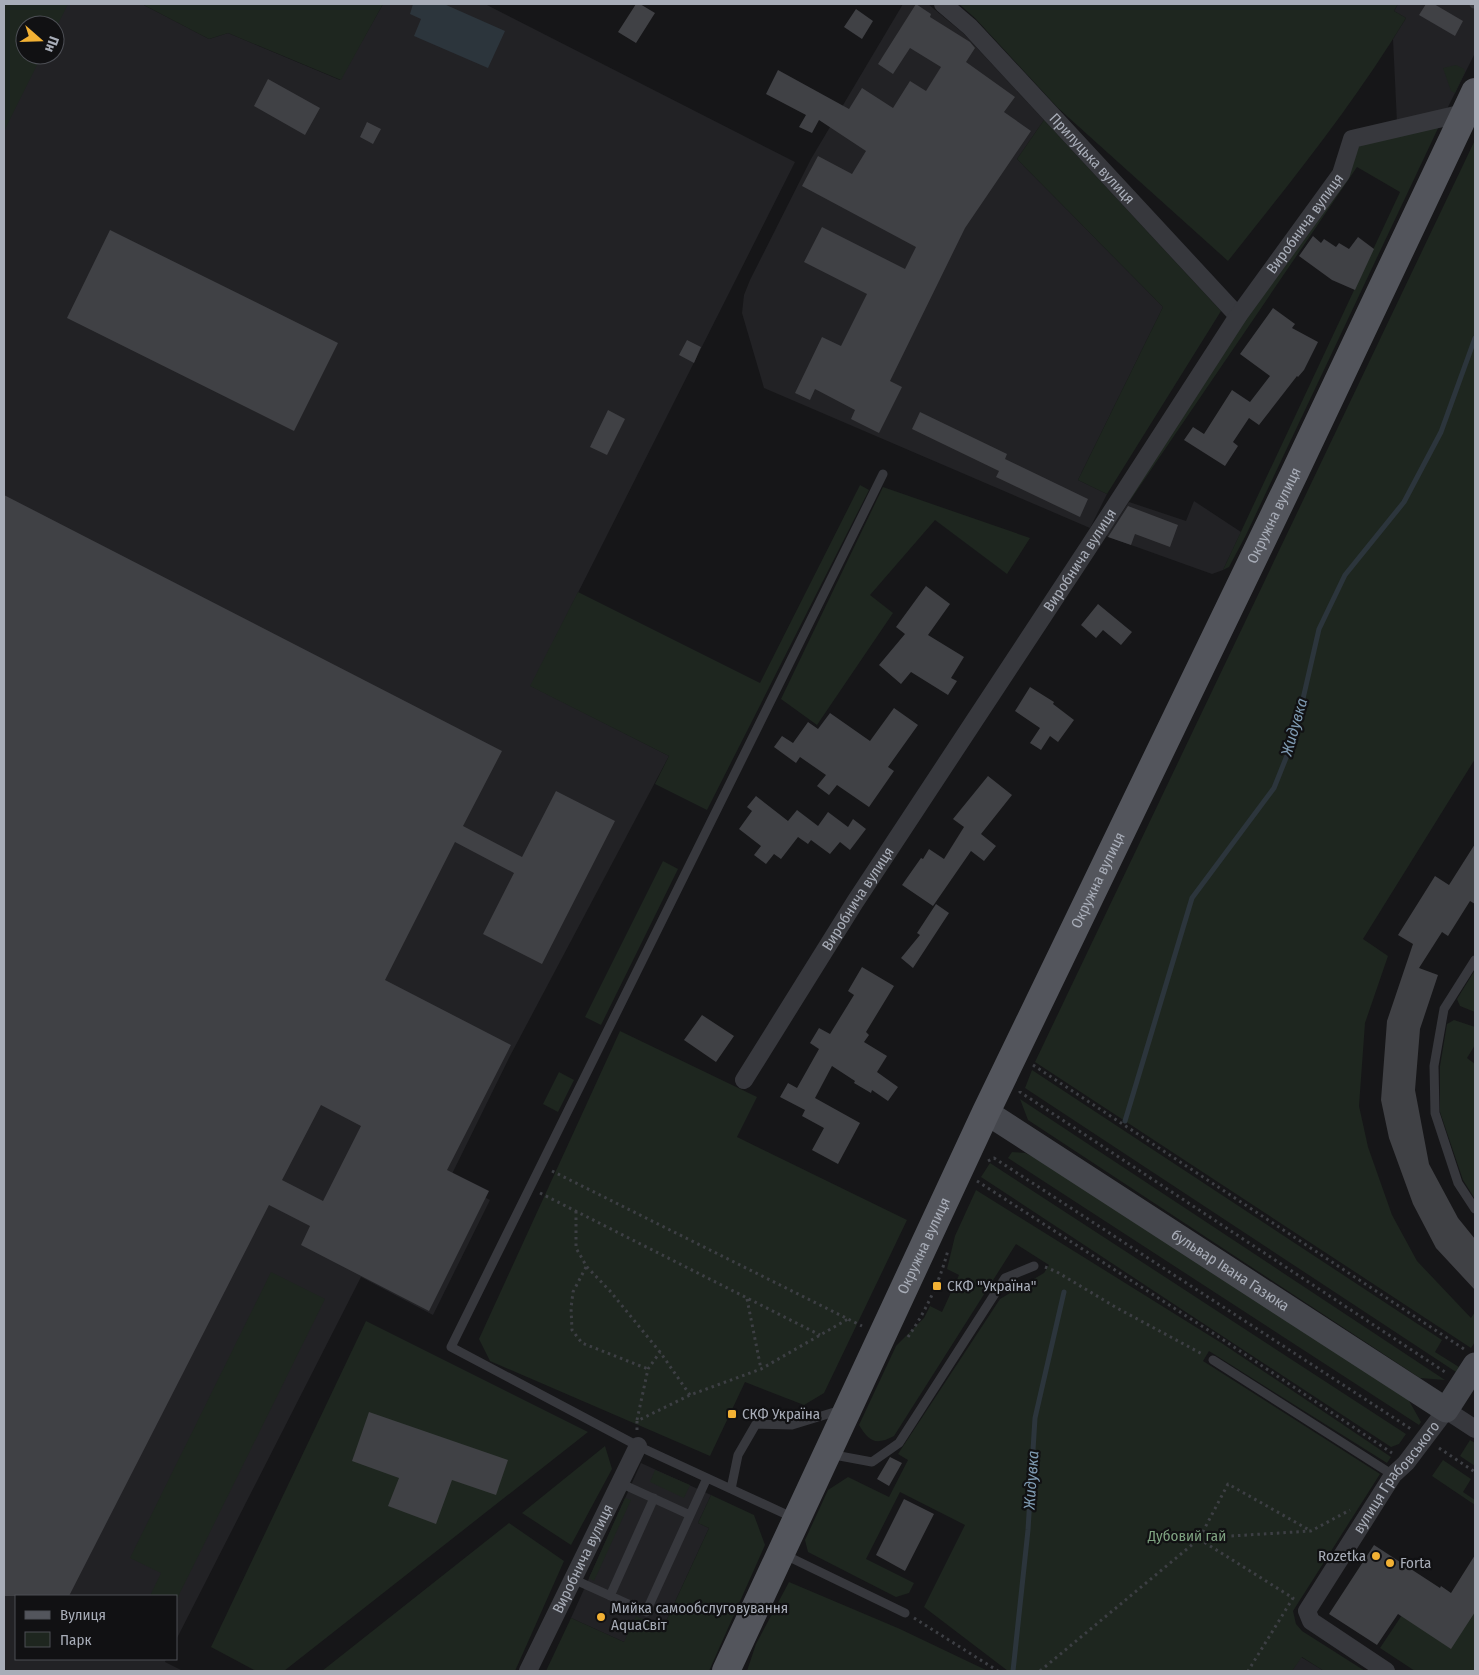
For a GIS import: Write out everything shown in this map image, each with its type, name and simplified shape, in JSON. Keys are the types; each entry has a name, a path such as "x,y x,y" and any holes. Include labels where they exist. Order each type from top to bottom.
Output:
{"main road":[{"name":"Окружна вулиця","path":"726,1671 986,1112 1294,474 1470,102"}],"street":[{"name":"Прилуцька вулиця","path":"943,4 970,27 1238,316"},
{"name":"Виробнича вулиця","path":"744,1080 855,902 1238,316 1340,174 1352,139 1470,102"},
{"name":"бульвар Івана Газюка","path":"986,1112 1475,1429"},
{"path":"1446,1410 1470,1368"},
{"name":"вулиця Грабовського","path":"1386,1671 1312,1621 1307,1611 1379,1495 1446,1410"},
{"name":"Виробнича вулиця","path":"528,1671 638,1446"}],"lane":[{"path":"796,1519 638,1446 450,1347 883,474"},
{"path":"1475,960 1444,1009 1434,1066 1435,1113 1458,1183 1475,1209"},
{"path":"826,1454 872,1462 899,1443 1005,1278 1034,1266"},
{"path":"1213,1360 1393,1475"},
{"path":"731,1490 738,1455 756,1424 792,1425 847,1408"},
{"path":"572,1579 646,1612 707,1478"},
{"path":"620,1483 690,1515"},
{"path":"610,1596 654,1498"},
{"path":"780,1552 905,1613"}],"path":[{"path":"1031,1064 1470,1368"},
{"path":"1020,1092 1470,1368"},
{"path":"983,1168 988,1161 994,1158 1475,1472"},
{"path":"540,1165 901,1347 922,1317 944,1268 950,1243"},
{"path":"973,1188 980,1174"},
{"path":"977,1181 1225,1340 1406,1463"},
{"path":"529,1187 820,1335"},
{"path":"576,1211 576,1248 586,1267 610,1291 660,1352 690,1395"},
{"path":"1034,1266 1043,1266 1057,1272 1117,1308 1213,1360"},
{"path":"586,1267 573,1292 570,1308 572,1330 582,1343 648,1369"},
{"path":"747,1299 760,1369"},
{"path":"637,1421 690,1395 760,1369 848,1319"},
{"path":"638,1446 637,1421 648,1369 660,1352"},
{"path":"1040,1671 1199,1538 1228,1484 1311,1531"},
{"path":"1199,1538 1311,1531 1379,1495"},
{"path":"1199,1538 1293,1598 1248,1671"},
{"path":"905,1613 998,1671"}],"shaded area":[{"path":"4,4 142,4 209,39 228,33 340,80 383,4 485,4 795,162 531,686 669,756 510,1056 450,1178 490,1200 433,1315 361,1277 178,1636 178,1595 15,1595 15,1660 166,1660 165,1662 183,1671 4,1671"},
{"path":"413,4 444,4 505,31 488,68 414,36 421,19 410,14"},
{"path":"903,4 928,4 963,33 1044,120 1017,159 1163,307 1078,480 1107,494 1090,528 764,388 742,313 744,295 811,159"},
{"path":"1398,4 1475,4 1475,53 1444,115 1397,123 1393,39 1406,18 1394,11"},
{"path":"1194,501 1241,532 1223,570 1212,574 1106,536 1129,502 1186,521"},
{"path":"641,1463 711,1495 698,1523 709,1528 663,1628 624,1642 571,1618"},
{"path":"1301,1657 1324,1671 1292,1671"}],"green space":[{"path":"4,4 68,4 62,15 15,15 15,65 37,65 4,131"},
{"path":"142,4 383,4 341,80 228,33 209,39"},
{"path":"959,4 1398,4 1394,11 1406,18 1343,112 1298,173 1228,261 1058,108 975,18"},
{"path":"1456,65 1464,69 1465,72 1455,93 1451,91 1443,68"},
{"path":"1044,120 1221,311 1107,494 1078,480 1163,307 1017,159"},
{"path":"1441,122 1246,535 1229,567 1223,570 1400,192 1357,167 1129,502 1136,479 1356,143"},
{"path":"1475,140 1475,759 1363,939 1388,956 1365,1023 1359,1106 1368,1147 1392,1215 1417,1261 1471,1318 1475,1312 1475,1342 1471,1348 1035,1062"},
{"path":"860,485 869,490 707,810 655,784 669,756 530,686 578,592 760,683"},
{"path":"883,487 1030,538 1007,574 935,520 870,595 893,613 817,725 781,699"},
{"path":"663,861 678,869 601,1025 585,1017"},
{"path":"1475,970 1475,1012 1460,1006 1457,999"},
{"path":"1454,1020 1475,1027 1475,1045 1467,1058 1475,1064 1475,1199 1463,1180 1440,1112 1440,1066 1447,1024"},
{"path":"620,1031 757,1097 737,1137 907,1220 824,1393 804,1405 745,1382 710,1456 490,1361 479,1339"},
{"path":"1032,1070 1442,1340 1435,1352 1459,1367 1456,1372 1025,1088"},
{"path":"559,1072 574,1080 558,1112 543,1104"},
{"path":"1020,1099 1445,1380 1420,1378 1028,1120"},
{"path":"1012,1152 1025,1153 1038,1159 1408,1399 1421,1422 1419,1425 1008,1158"},
{"path":"990,1163 1406,1434 1399,1444 1391,1447 981,1177"},
{"name":"Дубовий гай","path":"976,1190 1223,1344 1391,1457 1387,1463 1209,1351 1203,1361 1380,1474 1293,1611 1296,1624 1302,1631 1365,1671 1324,1671 1302,1657 1292,1671 1008,1671 924,1607 965,1525 900,1492 866,1559 914,1583 909,1593 896,1597 808,1552 805,1540 828,1490 848,1477 889,1497 908,1460 898,1454 1000,1299 1044,1273 1049,1265 1016,1244 894,1436 877,1441 866,1435 859,1425 896,1346 924,1318 930,1306 942,1312 959,1275 947,1269 955,1236"},
{"path":"271,1272 325,1299 178,1597 178,1595 150,1595 161,1573 130,1558"},
{"path":"366,1321 588,1432 284,1671 256,1671 211,1647"},
{"path":"1470,1440 1475,1443 1475,1466 1460,1456"},
{"path":"605,1446 612,1469 571,1545 522,1513"},
{"path":"1443,1460 1471,1479 1463,1492 1475,1500 1475,1505 1432,1476"},
{"path":"655,1470 690,1485 684,1498 650,1482"},
{"path":"711,1495 754,1515 765,1545 709,1671 546,1671 571,1618 624,1642 636,1616 663,1628 709,1528 698,1523"},
{"path":"625,1498 631,1500 594,1581 589,1578"},
{"path":"509,1523 564,1561 515,1671 322,1671"},
{"path":"789,1582 900,1629 988,1671 747,1671 756,1644"},
{"path":"1468,1608 1475,1613 1475,1671 1415,1671 1380,1648 1404,1612"}],"building":[{"path":"636,4 640,4 655,13 636,43 618,32"},
{"path":"916,4 931,14 930,17 970,42 975,48 966,62 1015,97 1004,112 1031,131 965,228 890,381 902,387 879,433 851,419 855,410 815,389 810,400 795,393 822,337 841,346 867,294 804,262 822,227 905,269 916,247 802,186 818,156 852,174 866,151 819,120 812,133 799,127 806,115 766,94 778,70 849,109 862,88 893,108 910,81 926,91 941,67 910,48 893,74 878,64"},
{"path":"1426,4 1434,4 1463,21 1455,36 1419,15"},
{"path":"856,9 873,21 862,39 844,27"},
{"path":"268,79 320,108 305,135 254,106"},
{"path":"367,122 381,129 373,144 360,137"},
{"path":"110,230 338,343 294,431 67,318"},
{"path":"1313,236 1321,243 1324,239 1336,247 1339,243 1349,249 1358,237 1374,249 1355,290 1332,280 1299,256"},
{"path":"1273,308 1295,324 1292,328 1318,342 1304,370 1297,376 1259,425 1249,418 1233,442 1238,446 1225,466 1184,440 1193,427 1204,434 1232,390 1250,402 1270,376 1240,354"},
{"path":"687,340 701,347 694,363 679,355"},
{"path":"608,410 625,419 607,455 590,447"},
{"path":"920,412 1007,454 1005,459 1088,499 1080,517 996,477 999,471 912,429"},
{"path":"4,495 502,751 463,826 522,857 556,791 615,821 542,964 483,934 514,873 455,842 385,980 511,1045 447,1170 489,1191 429,1311 301,1245 310,1226 269,1205 70,1595 4,1596","holes":["321,1105 361,1126 323,1201 282,1180"]},
{"path":"1128,506 1178,525 1170,547 1135,534 1131,545 1108,537"},
{"path":"926,586 950,604 928,635 964,657 951,678 957,681 948,695 911,672 901,684 879,665 905,634 896,627"},
{"path":"1098,604 1132,632 1121,645 1103,630 1096,638 1081,625"},
{"path":"1030,687 1054,702 1053,704 1074,720 1058,742 1050,736 1041,750 1030,743 1040,728 1015,711"},
{"path":"894,708 918,725 888,767 894,771 869,807 837,785 829,795 817,786 826,775 800,757 796,763 774,747 782,736 793,743 808,722 818,729 830,713 870,741"},
{"path":"988,776 1012,795 981,834 996,846 984,861 971,851 933,906 902,885 929,849 944,859 964,827 953,819"},
{"path":"756,796 788,821 797,810 818,826 828,812 848,827 853,819 866,829 850,850 840,842 830,854 811,840 808,844 798,837 781,859 774,854 766,864 754,855 761,846 739,829 752,811 747,807"},
{"path":"1475,844 1475,904 1470,901 1448,936 1442,932 1419,968 1438,975 1420,1029 1415,1090 1429,1164 1458,1218 1475,1239 1475,1290 1436,1248 1413,1204 1389,1138 1381,1100 1387,1021 1413,944 1398,935 1435,876 1449,885"},
{"path":"936,904 949,913 913,968 901,958 920,935 917,933"},
{"path":"862,967 894,986 866,1032 869,1035 864,1042 887,1056 877,1072 898,1087 888,1101 872,1090 871,1093 854,1083 855,1081 832,1066 815,1098 860,1123 838,1164 812,1150 824,1128 802,1116 805,1110 780,1097 788,1083 797,1088 819,1049 810,1043 819,1028 830,1034 854,995 848,991"},
{"path":"702,1015 734,1036 716,1062 684,1040"},
{"path":"369,1412 508,1460 496,1495 452,1480 436,1524 388,1506 399,1478 352,1461"},
{"path":"890,1457 902,1463 889,1486 877,1479"},
{"path":"904,1499 934,1514 905,1571 876,1555"},
{"path":"1374,1545 1440,1588 1441,1586 1451,1593 1475,1555 1475,1612 1451,1649 1398,1614 1377,1645 1329,1614"}],"waterway":[{"name":"Жидувка","path":"1125,1121 1192,898 1274,788 1294,738 1319,629 1345,575 1404,502 1441,432 1475,338"},
{"name":"Жидувка","path":"1013,1671 1028,1530 1035,1418 1064,1292"}],"place":[{"name":"СКФ \"Україна\"","path":"937,1286"},
{"name":"СКФ Україна","path":"732,1414"},
{"name":"Rozetka","path":"1376,1556"},
{"name":"Forta","path":"1390,1563"},
{"name":"Мийка самообслуговування AquaСвіт","path":"601,1617"}]}
